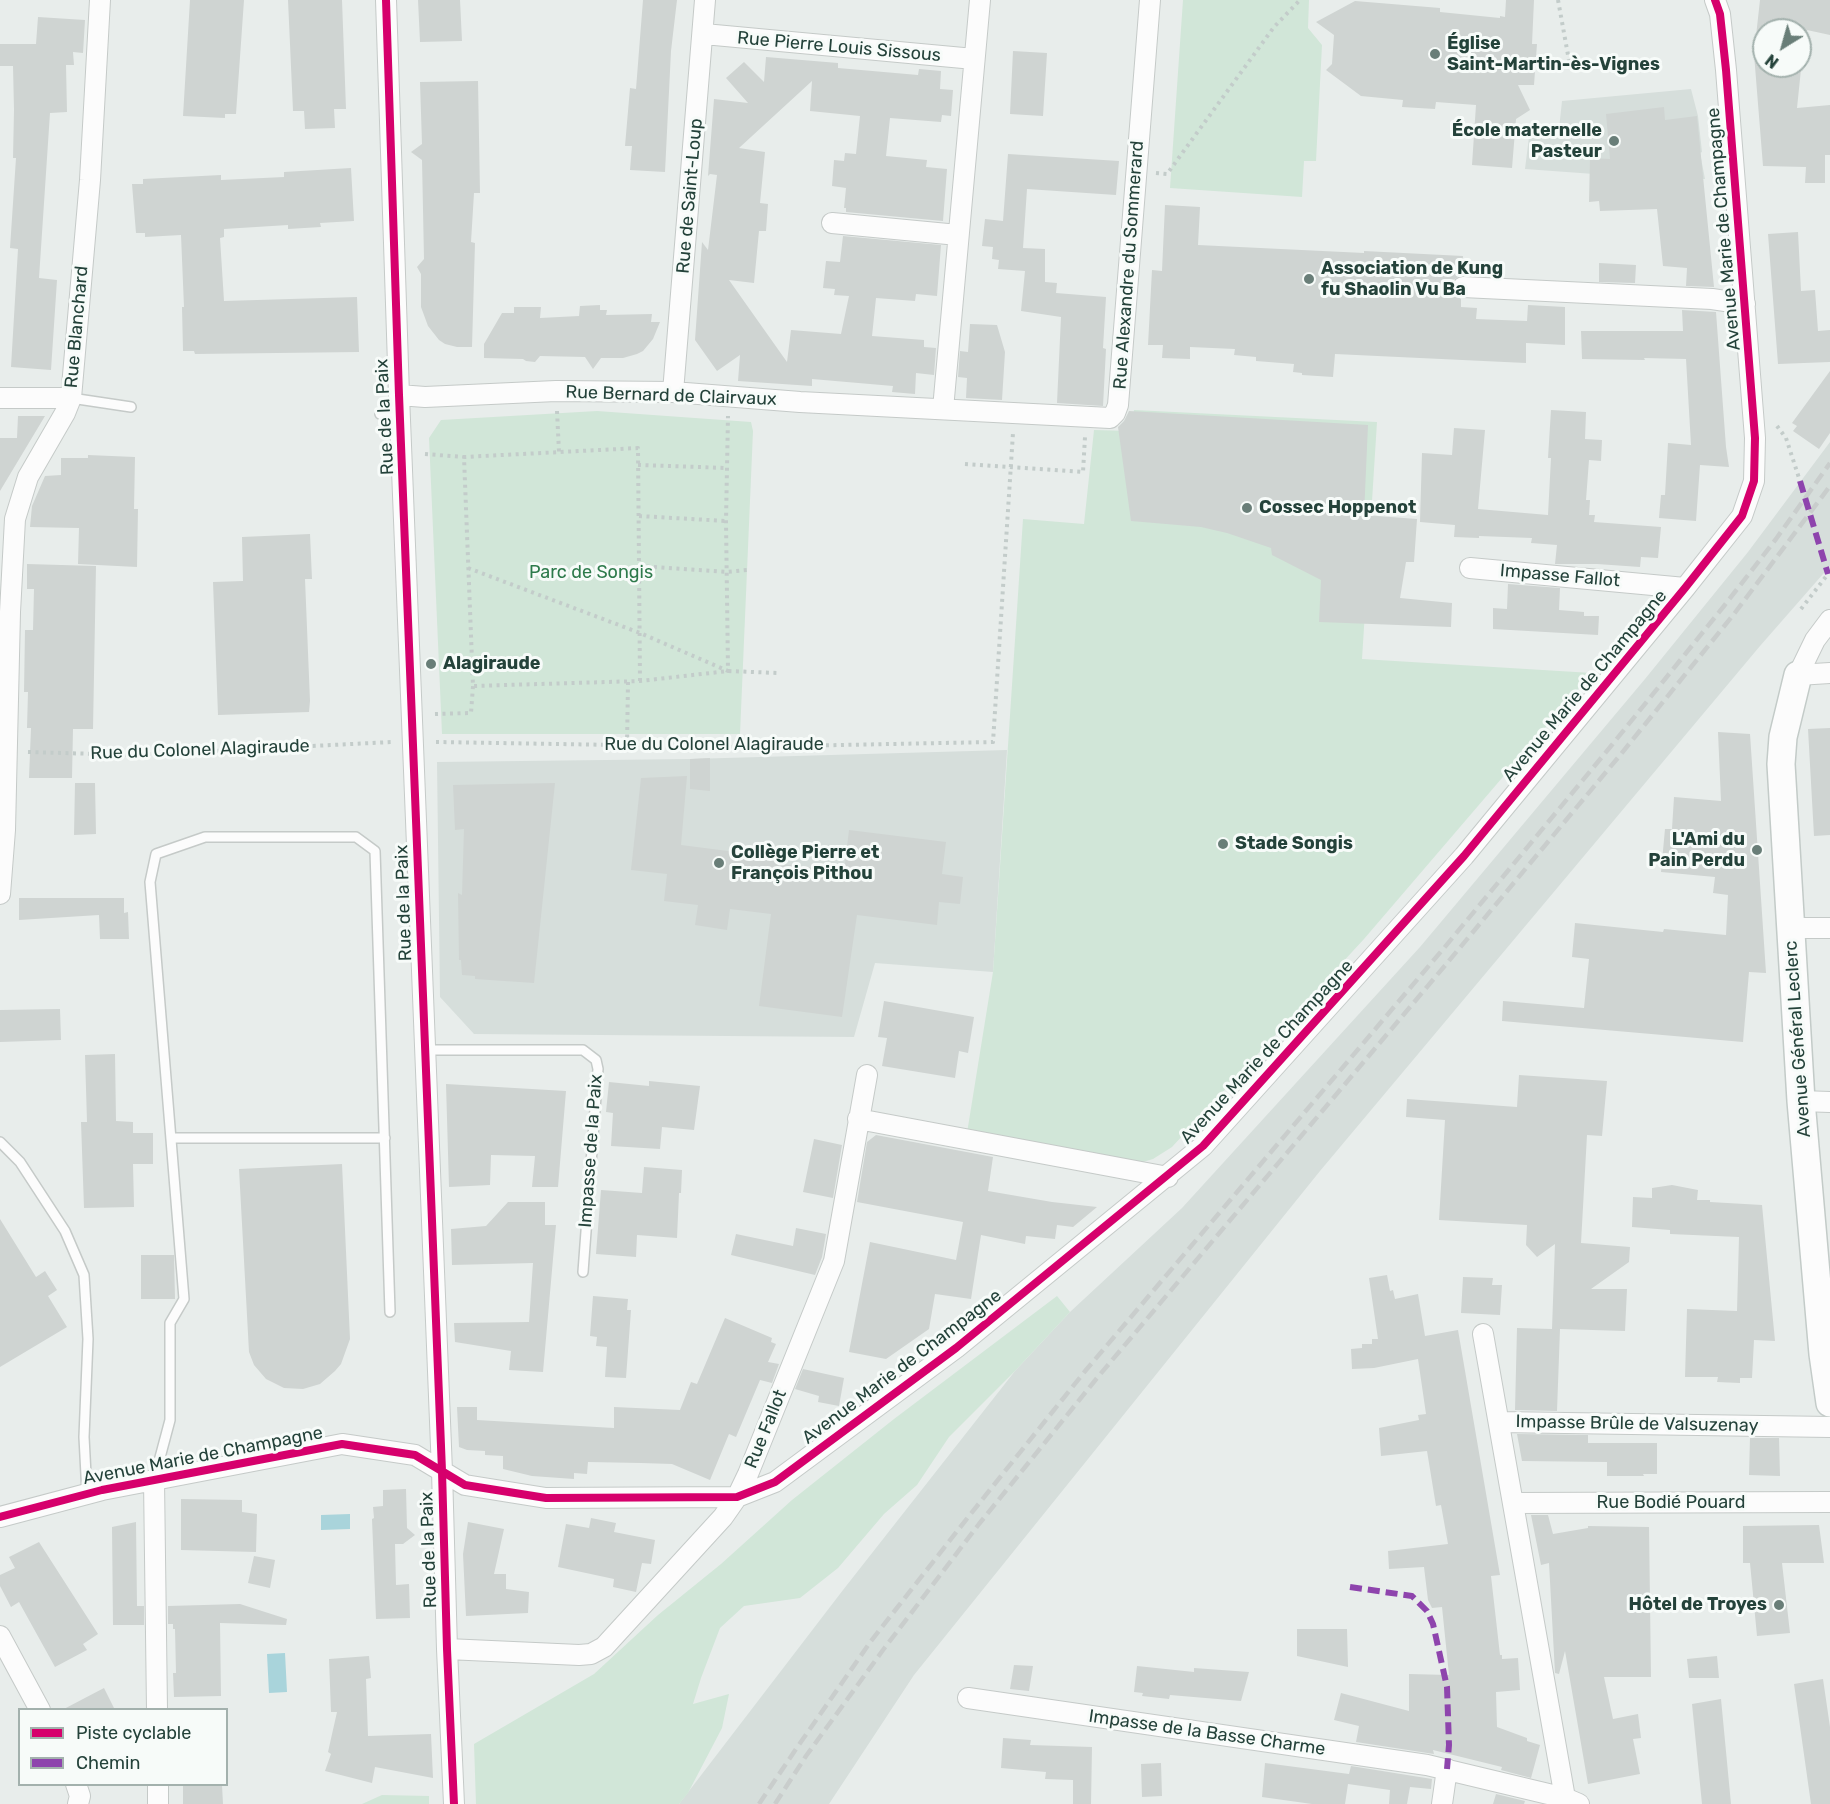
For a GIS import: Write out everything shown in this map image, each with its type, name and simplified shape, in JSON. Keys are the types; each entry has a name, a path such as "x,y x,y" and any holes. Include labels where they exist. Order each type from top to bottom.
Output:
{"main road":[{"name":"Avenue Général Leclerc","path":"1798,675 1783,737 1781,764 1802,1101 1830,1403"}],"street":[{"name":"Rue Blanchard","path":"0,894 15,519 28,477 65,413 71,398 90,180 100,0"},
{"name":"Rue de la Paix","path":"386,0 399,404 442,1471 453,1804"},
{"name":"Rue de Saint-Loup","path":"673,392 705,0"},
{"path":"943,410 980,0"},
{"name":"Rue Alexandre du Sommerard","path":"943,410 1110,418 1115,413 1118,405 1150,0"},
{"name":"Avenue Marie de Champagne","path":"0,1516 87,1494 342,1444 415,1455 465,1485 546,1498 737,1497 775,1482 956,1348 1168,1177 1203,1146 1464,856 1742,516 1754,481 1755,438 1726,70 1720,14 1715,0"},
{"name":"Rue Pierre Louis Sissous","path":"704,34 974,59"},
{"path":"832,223 958,235"},
{"name":"Avenue Marie de Champagne","path":"1463,286 1712,299 1745,304"},
{"name":"Rue Bernard de Clairvaux","path":"399,404 425,396 556,391 673,392 943,410"},
{"path":"0,399 71,398"},
{"name":"Impasse Fallot","path":"1470,568 1685,588"},
{"path":"1830,620 1815,640 1798,675 1830,673"},
{"path":"1791,928 1830,928"},
{"name":"Rue Fallot","path":"447,1649 591,1654 604,1647 723,1517 737,1497 748,1474 834,1261 867,1076"},
{"path":"1802,1101 1830,1102"},
{"path":"858,1119 1168,1177"},
{"name":"Impasse Brûle de Valsuzenay","path":"1483,1334 1499,1422 1830,1427"},
{"path":"1499,1422 1572,1801"},
{"path":"154,1480 157,1708"},
{"name":"Rue Bodié Pouard","path":"1513,1503 1830,1502"},
{"path":"0,1636 39,1708"},
{"name":"Impasse de la Basse Charme","path":"968,1698 1447,1769 1572,1801"},
{"path":"1442,1804 1447,1769"},
{"path":"76,1786 80,1796 78,1804"},
{"path":"158,1786 158,1804"}],"lane":[{"path":"71,398 131,407"},
{"path":"380,414 399,404"},
{"path":"154,1480 170,1420 170,1323 184,1299 150,882 156,854 205,837 356,837 375,851 390,1312"},
{"name":"Impasse de la Paix","path":"425,1050 583,1050 596,1060 598,1069 583,1272"},
{"path":"171,1138 385,1138"},
{"path":"0,1142 20,1162 65,1231 84,1275 88,1339 84,1437 87,1494"}],"path":[{"path":"1145,172 1167,174 1274,27 1300,0"},
{"path":"1558,0 1570,66 1653,67"},
{"path":"557,403 559,452"},
{"path":"728,410 726,521 728,671"},
{"path":"1010,467 1014,413"},
{"path":"965,464 1083,472 1086,426"},
{"path":"1777,426 1786,438 1800,481"},
{"path":"425,454 464,456 638,448 640,681"},
{"path":"435,714 471,713 473,686 464,456"},
{"path":"638,465 728,468"},
{"path":"639,516 726,521"},
{"path":"639,566 727,572 747,570"},
{"path":"468,568 640,633 728,671"},
{"path":"1802,609 1828,574"},
{"path":"473,686 628,682 728,671 778,673"},
{"path":"627,745 628,682"}],"shaded area":[{"name":"École maternelle Pasteur","path":"1691,89 1698,116 1702,152 1700,153 1705,179 1595,181 1594,174 1525,169 1530,129 1559,129 1562,101"},
{"path":"1830,442 1830,566 1760,646 1320,1171 914,1675 829,1804 679,1804 1015,1371 1070,1312 1182,1208 1420,947 1645,679 1748,552"},
{"name":"Collège Pierre et François Pithou","path":"1007,750 993,972 875,963 854,1037 474,1034 440,997 437,762 690,759"}],"green space":[{"path":"1183,0 1309,0 1308,28 1322,45 1316,161 1304,161 1302,197 1170,188"},
{"name":"Stade Songis","path":"1134,410 1377,422 1362,659 1592,673 1364,939 1172,1147 1153,1159 1136,1164 967,1133 993,972 1023,519 1084,524 1094,430 1131,431"},
{"name":"Parc de Songis","path":"597,411 751,422 753,431 740,734 442,734 429,438 441,420"},
{"path":"1057,1296 1070,1312 949,1437 917,1485 884,1514 838,1568 800,1598 744,1606 720,1628 693,1704 729,1694 722,1728 688,1793 679,1804 476,1804 474,1744 594,1674 658,1615 721,1564 792,1500 894,1419"},
{"path":"382,1795 429,1796 429,1804 362,1804"}],"water":[{"path":"350,1514 350,1529 321,1530 321,1515"},
{"path":"285,1653 287,1692 269,1693 267,1654"}],"building":[{"path":"190,0 244,0 236,114 225,114 225,118 183,116"},
{"path":"288,0 342,0 346,109 334,109 335,128 305,129 304,111 293,111"},
{"path":"418,0 460,0 462,41 420,42"},
{"path":"643,0 677,0 671,51 665,172 630,170 632,146 625,146 630,88 636,89"},
{"name":"Église Saint-Martin-ès-Vignes","path":"1506,0 1534,0 1532,44 1537,44 1534,85 1518,85 1530,110 1516,119 1512,168 1472,165 1476,105 1436,102 1435,109 1402,107 1403,100 1361,96 1326,70 1332,64 1334,35 1316,22 1355,1 1440,8 1440,12 1500,18 1500,16 1505,17"},
{"path":"1760,0 1830,0 1830,35 1812,31 1812,18 1758,18"},
{"path":"38,17 85,20 83,53 73,52 74,65 66,65 67,112 50,113 39,278 57,280 51,370 11,367 18,249 10,248 16,158 13,158 13,66 0,66 0,44 36,44"},
{"path":"1013,51 1047,53 1043,116 1010,114"},
{"path":"766,57 838,63 838,68 918,75 919,69 941,71 940,89 953,90 951,116 942,115 941,122 890,118 886,156 927,160 926,167 947,169 943,221 846,212 844,208 846,188 832,186 834,160 844,161 845,153 856,154 860,116 810,111 812,81 739,148 765,152 760,203 768,204 766,231 759,231 754,283 729,280 787,362 791,330 841,334 849,296 834,295 835,289 823,288 826,261 840,262 843,236 941,245 937,296 916,294 915,301 876,298 872,336 924,340 924,347 936,348 934,375 916,373 915,394 892,392 893,386 812,379 812,386 738,381 740,355 717,371 695,340 702,242 708,250 717,175 708,176 714,99 748,103 726,78 744,62 764,82"},
{"path":"1756,78 1800,78 1797,108 1830,105 1830,155 1825,155 1825,183 1805,183 1806,167 1763,166"},
{"path":"478,81 480,193 474,193 471,242 475,243 472,347 457,347 439,340 428,326 421,307 421,274 417,267 424,259 422,160 411,152 422,144 420,82"},
{"path":"1664,107 1665,120 1697,116 1714,287 1686,286 1687,268 1663,266 1657,209 1600,211 1599,201 1589,202 1590,158 1610,159 1606,114"},
{"path":"1008,154 1119,161 1116,195 1027,189 1023,248 1045,249 1045,282 1057,283 1056,293 1106,297 1103,406 1057,403 1061,317 1021,311 1025,271 998,269 999,260 992,259 993,247 982,246 985,219 1003,221"},
{"path":"351,168 354,221 320,223 321,227 288,229 288,225 224,229 224,237 220,238 224,301 357,297 359,352 195,354 194,351 183,351 181,235 145,237 145,233 136,233 132,184 143,184 143,179 221,175 221,180 284,177 284,172"},
{"path":"1165,205 1200,207 1198,245 1463,256 1462,275 1453,280 1451,287 1453,293 1461,299 1461,307 1477,308 1476,319 1527,321 1528,305 1565,307 1565,345 1526,343 1526,363 1335,354 1333,377 1302,375 1302,373 1293,372 1294,364 1256,361 1256,357 1234,355 1235,349 1190,347 1190,359 1162,358 1163,345 1148,345 1152,270 1162,271"},
{"path":"1798,232 1801,291 1815,290 1818,331 1830,330 1830,362 1778,364 1768,234"},
{"path":"1599,263 1636,265 1635,283 1599,282"},
{"path":"600,305 600,310 607,310 606,315 652,314 651,322 660,322 653,339 643,351 623,358 601,358 593,369 585,357 540,356 535,362 523,359 484,358 484,344 502,313 514,313 514,307 541,307 540,318 579,316 580,306"},
{"path":"1682,310 1716,312 1729,467 1700,465 1696,521 1659,518 1661,495 1665,495 1668,443 1691,445 1686,359 1582,359 1581,331 1683,331"},
{"path":"970,324 997,325 1005,352 1002,400 966,398 967,378 958,377 960,351 968,352"},
{"path":"1830,371 1830,433 1819,449 1793,431 1797,426 1792,423"},
{"path":"1551,410 1586,412 1585,439 1602,440 1601,461 1589,460 1586,500 1590,500 1589,515 1595,515 1594,522 1661,527 1658,558 1641,557 1640,567 1555,564 1557,545 1531,543 1532,538 1454,537 1455,525 1420,522 1422,453 1452,455 1454,428 1485,430 1478,509 1548,515"},
{"name":"Cossec Hoppenot","path":"1129,411 1368,425 1364,515 1417,519 1414,562 1406,562 1400,598 1452,603 1451,627 1319,622 1321,580 1272,555 1271,548 1201,527 1131,521 1118,427"},
{"path":"18,416 45,416 0,491 0,438 17,438"},
{"path":"88,455 135,457 134,509 138,509 137,567 78,564 79,528 30,527 32,506 45,476 61,475 61,458 88,458"},
{"path":"310,534 312,579 305,579 309,712 218,715 213,582 243,581 242,537"},
{"path":"27,564 96,566 93,729 73,729 72,778 29,778 31,728 27,728 28,692 24,692 25,630 33,630 34,589 27,589"},
{"path":"1508,584 1560,588 1559,610 1584,612 1584,616 1599,616 1598,635 1493,629 1493,608 1507,609"},
{"path":"1830,728 1830,835 1814,836 1808,729"},
{"path":"1718,732 1750,734 1766,973 1749,972 1743,1042 1502,1021 1503,1001 1584,1008 1589,959 1572,957 1575,923 1663,932 1664,929 1726,935 1728,895 1713,893 1715,877 1661,872 1665,829 1672,829 1674,797 1721,801"},
{"path":"710,758 710,791 690,789 690,759"},
{"path":"687,776 681,845 783,858 783,864 844,872 849,830 946,842 942,874 963,877 960,904 939,902 937,925 857,915 842,1017 759,1006 771,914 730,909 727,930 695,925 698,905 664,901 667,874 631,870 641,778"},
{"path":"75,783 95,783 96,834 74,835"},
{"path":"555,783 534,983 475,979 475,976 462,975 461,960 459,960 458,893 462,895 464,829 455,830 453,785"},
{"path":"19,898 124,898 124,913 128,912 129,939 100,939 99,915 19,920"},
{"path":"884,1001 974,1017 968,1053 959,1051 955,1078 882,1066 887,1038 878,1037"},
{"path":"60,1009 61,1040 0,1042 0,1010"},
{"path":"115,1054 116,1121 133,1122 133,1133 153,1133 153,1164 133,1164 134,1207 84,1208 81,1122 87,1122 85,1055"},
{"path":"1519,1075 1607,1081 1602,1136 1587,1135 1581,1243 1630,1247 1629,1262 1591,1289 1627,1289 1625,1331 1560,1329 1557,1411 1515,1410 1517,1328 1552,1329 1555,1244 1537,1257 1526,1245 1527,1225 1439,1220 1445,1120 1406,1117 1407,1099 1517,1107"},
{"path":"649,1081 700,1086 694,1130 662,1127 660,1149 611,1146 613,1113 606,1112 609,1082 649,1086"},
{"path":"446,1084 566,1091 558,1187 532,1187 535,1156 491,1155 490,1185 449,1187"},
{"path":"876,1135 993,1157 988,1191 1097,1207 1073,1227 1057,1225 1055,1239 1026,1236 1025,1244 981,1235 971,1299 935,1294 929,1329 886,1359 849,1352 870,1242 956,1260 963,1222 857,1202 867,1142"},
{"path":"814,1139 842,1145 833,1198 803,1192"},
{"path":"342,1164 350,1339 341,1364 320,1384 303,1389 284,1388 266,1379 254,1365 249,1352 239,1169"},
{"path":"644,1167 682,1170 677,1238 637,1235 636,1257 596,1254 601,1190 642,1193"},
{"path":"1672,1185 1698,1190 1697,1200 1762,1205 1775,1341 1754,1340 1752,1378 1740,1378 1740,1383 1717,1382 1718,1377 1685,1377 1687,1309 1737,1311 1739,1237 1670,1234 1670,1230 1632,1227 1633,1197 1652,1198 1652,1188"},
{"path":"508,1202 545,1202 545,1225 556,1225 543,1372 509,1370 511,1351 455,1342 454,1323 529,1322 533,1263 452,1265 451,1229 486,1226"},
{"path":"0,1219 36,1277 45,1271 57,1290 48,1296 67,1327 0,1367"},
{"path":"796,1228 826,1234 822,1257 815,1275 731,1255 736,1234 793,1246"},
{"path":"141,1255 174,1255 175,1299 141,1299"},
{"path":"1387,1275 1390,1291 1393,1290 1395,1299 1418,1294 1425,1336 1458,1330 1500,1575 1491,1576 1500,1655 1502,1659 1518,1658 1520,1690 1496,1692 1497,1727 1540,1745 1531,1778 1501,1770 1502,1767 1433,1750 1434,1754 1356,1742 1359,1726 1334,1720 1341,1693 1409,1711 1409,1674 1449,1675 1442,1607 1432,1608 1428,1600 1424,1567 1389,1569 1388,1551 1448,1544 1441,1505 1436,1506 1427,1451 1381,1456 1379,1428 1419,1420 1418,1415 1426,1414 1418,1359 1374,1368 1352,1369 1351,1349 1362,1348 1362,1344 1372,1344 1372,1339 1378,1339 1369,1278"},
{"path":"1463,1277 1493,1278 1492,1285 1502,1285 1500,1315 1461,1313"},
{"path":"593,1296 628,1299 627,1310 631,1310 626,1378 605,1377 607,1347 596,1346 597,1337 590,1336"},
{"path":"725,1318 772,1338 771,1342 776,1344 768,1362 779,1364 772,1383 760,1380 736,1437 729,1434 710,1480 672,1464 641,1463 588,1462 587,1474 574,1473 574,1479 532,1476 503,1469 503,1456 485,1455 485,1451 459,1447 457,1407 477,1407 477,1420 614,1428 614,1407 680,1410 691,1382 697,1384"},
{"path":"803,1369 844,1378 839,1406 818,1402 819,1396 795,1389"},
{"path":"1517,1434 1588,1435 1588,1443 1657,1443 1657,1474 1607,1476 1607,1462 1522,1461"},
{"path":"1750,1438 1779,1438 1780,1476 1749,1475"},
{"path":"406,1489 407,1528 415,1535 403,1544 395,1544 396,1585 409,1584 410,1618 376,1619 373,1507 383,1506 383,1490"},
{"path":"181,1499 242,1500 242,1512 257,1514 256,1552 181,1550"},
{"path":"1531,1515 1548,1515 1553,1534 1588,1528 1588,1526 1649,1527 1651,1677 1604,1677 1613,1719 1638,1714 1641,1738 1633,1739 1640,1774 1588,1784 1565,1651 1559,1674 1555,1673 1549,1563 1541,1565"},
{"path":"591,1518 616,1523 614,1532 655,1540 651,1564 642,1563 636,1592 613,1587 614,1579 558,1567 566,1524 589,1528"},
{"path":"136,1522 137,1606 144,1606 144,1625 113,1625 112,1527"},
{"path":"468,1522 504,1529 494,1574 506,1574 506,1589 529,1592 528,1613 466,1616 463,1554"},
{"path":"1819,1525 1824,1563 1782,1563 1790,1633 1757,1636 1750,1563 1743,1563 1743,1526"},
{"path":"39,1542 98,1634 83,1644 87,1650 55,1667 19,1602 11,1607 0,1586 0,1575 15,1568 9,1557"},
{"path":"254,1556 275,1560 270,1588 248,1583"},
{"path":"240,1604 287,1619 286,1625 220,1623 221,1696 174,1697 175,1629 173,1629 173,1624 168,1624 168,1606"},
{"path":"1297,1629 1347,1629 1348,1667 1297,1656"},
{"path":"369,1656 371,1678 366,1679 368,1736 431,1734 433,1778 375,1767 372,1783 325,1771 331,1754 328,1752 337,1712 331,1712 329,1659"},
{"path":"1717,1656 1719,1678 1689,1678 1687,1659"},
{"path":"1014,1665 1033,1666 1029,1691 1010,1689"},
{"path":"1137,1666 1194,1672 1194,1668 1249,1672 1241,1701 1170,1695 1169,1699 1142,1696 1143,1693 1134,1692"},
{"path":"1823,1679 1830,1727 1830,1804 1811,1804 1794,1684"},
{"path":"104,1688 114,1708 66,1708"},
{"path":"1721,1699 1731,1804 1702,1804 1692,1704"},
{"path":"1003,1738 1031,1740 1030,1745 1092,1747 1091,1804 1073,1804 1073,1780 1045,1779 1046,1772 1001,1768"},
{"path":"1161,1763 1162,1796 1142,1797 1141,1764"},
{"path":"1265,1763 1349,1774 1351,1766 1432,1779 1431,1789 1410,1787 1407,1804 1389,1804 1390,1790 1348,1784 1345,1804 1312,1804 1262,1797"},
{"path":"183,1786 222,1786 223,1804 183,1804"},
{"path":"1496,1794 1525,1801 1524,1804 1493,1804"}],"railway":[{"path":"759,1804 871,1641 969,1516 1086,1370 1444,948 1611,746 1776,539 1830,463"},
{"path":"775,1804 806,1756 883,1650 979,1524 1097,1378 1621,754 1734,614 1830,486"}],"marked path":[{"path":"1800,481 1828,574"},
{"path":"1350,1587 1412,1596 1427,1611 1433,1624 1447,1687 1449,1745 1447,1769"}],"cycle path":[{"path":"386,0 399,395 454,1804"},
{"path":"0,1517 102,1490 342,1444 415,1455 465,1485 546,1498 737,1497 775,1482 956,1348 1203,1146 1464,856 1742,516 1754,481 1755,438 1726,70 1720,14 1715,0"}],"place":[{"name":"Église Saint-Martin-ès-Vignes","path":"1435,54"},
{"name":"École maternelle Pasteur","path":"1614,141"},
{"name":"Association de Kung fu Shaolin Vu Ba","path":"1309,279"},
{"name":"Cossec Hoppenot","path":"1247,508"},
{"name":"Alagiraude","path":"431,664"},
{"name":"Stade Songis","path":"1223,844"},
{"name":"L'Ami du Pain Perdu","path":"1757,850"},
{"name":"Collège Pierre et François Pithou","path":"719,863"},
{"name":"Hôtel de Troyes","path":"1779,1605"}]}
